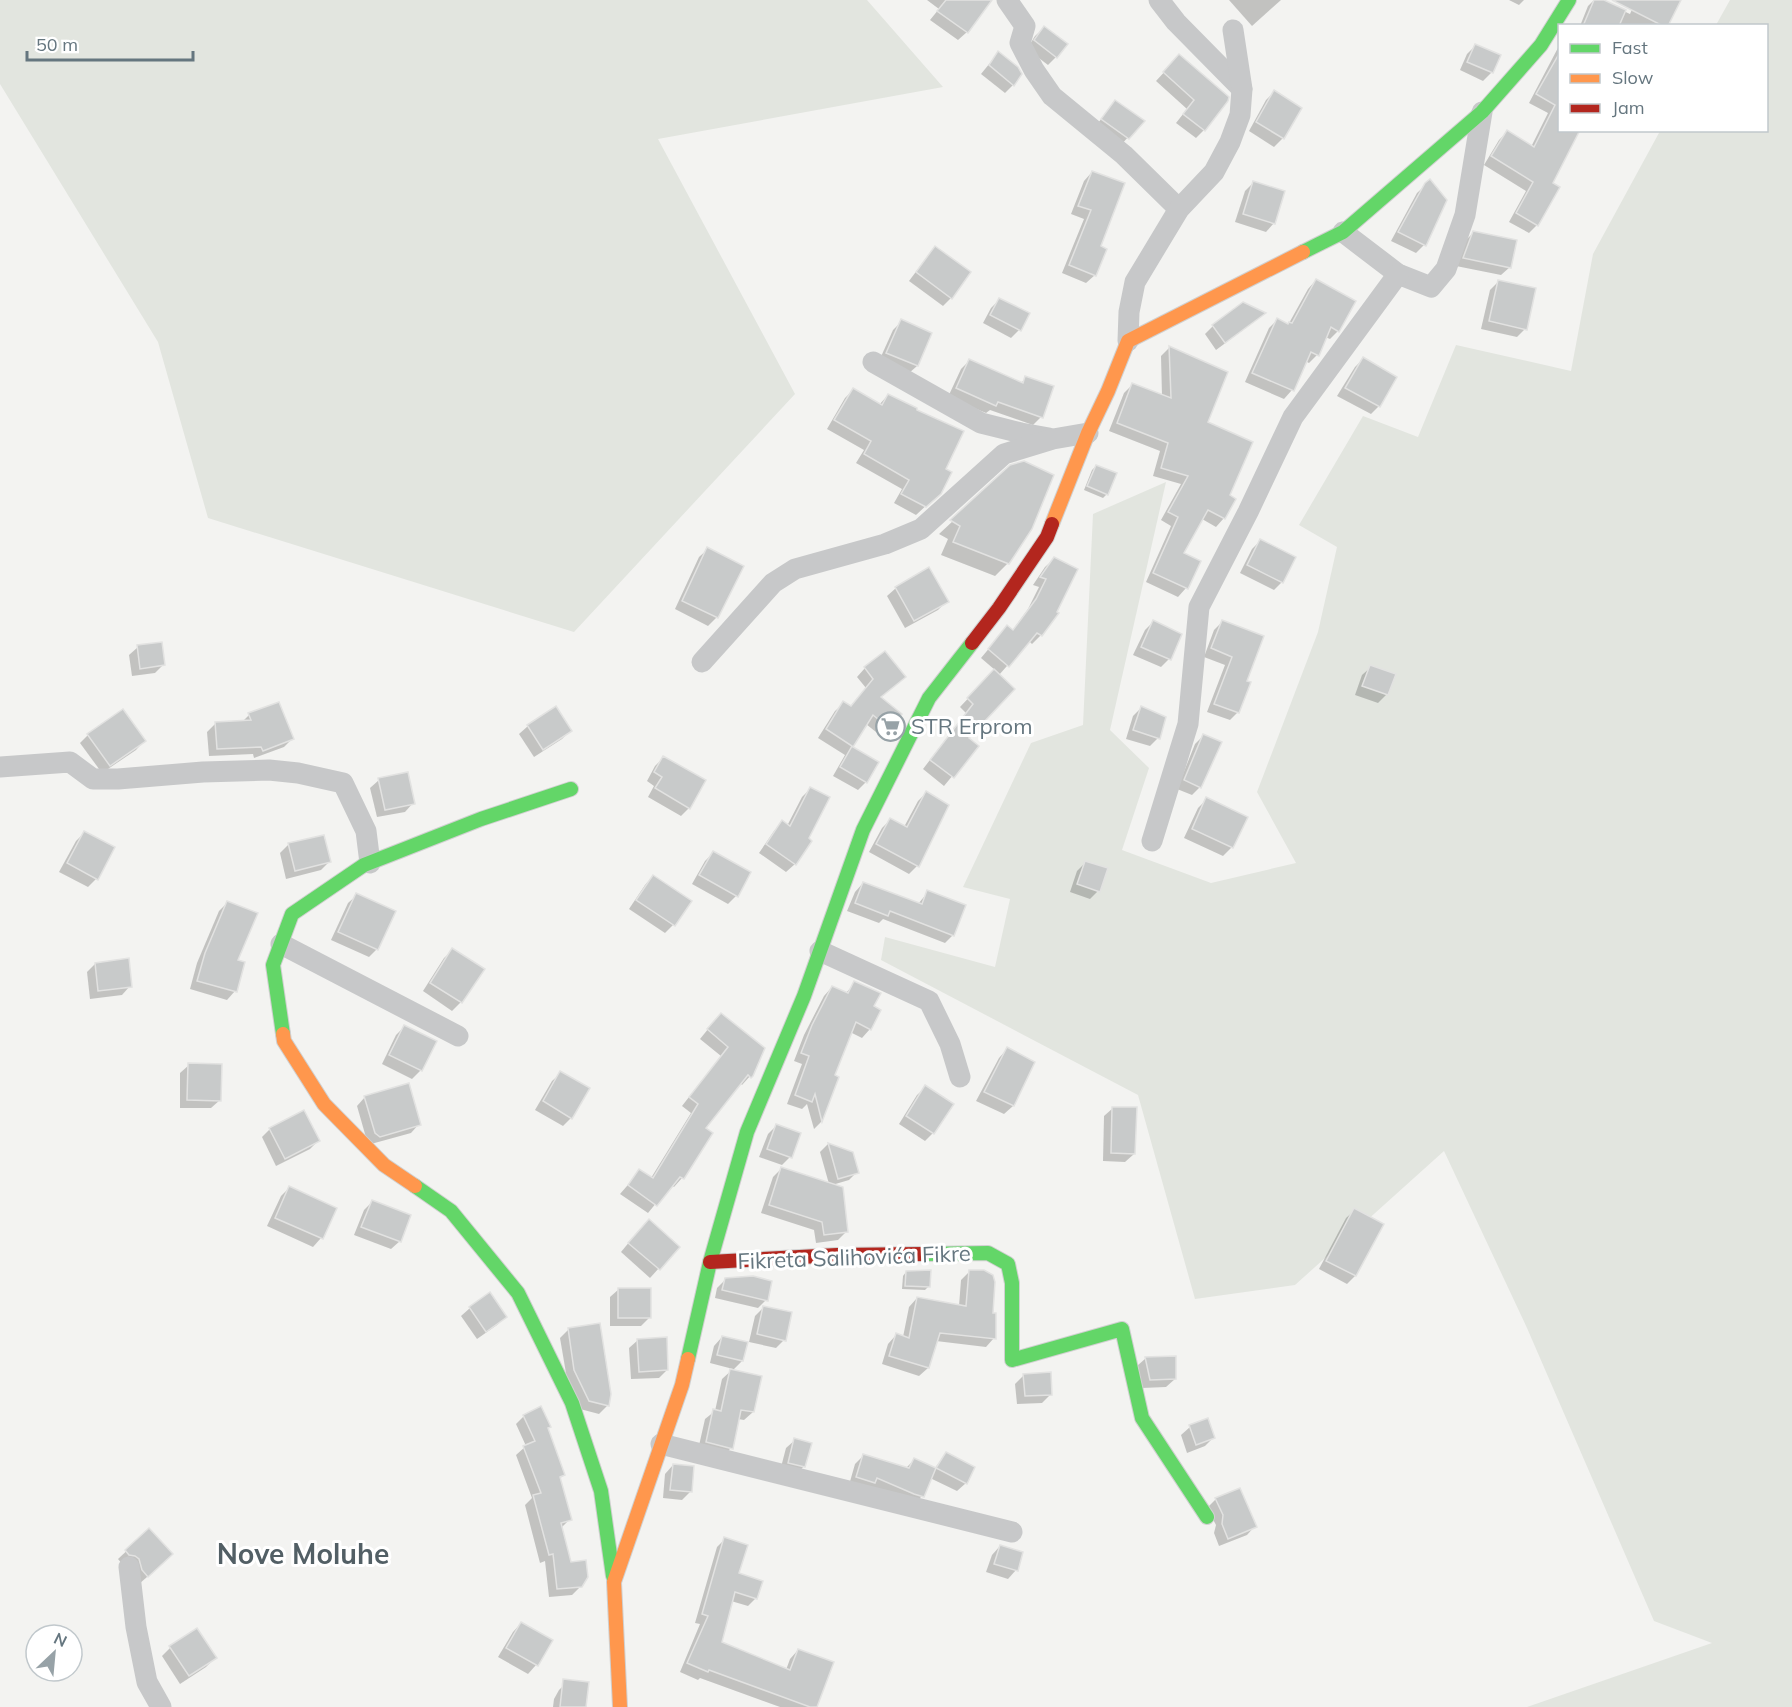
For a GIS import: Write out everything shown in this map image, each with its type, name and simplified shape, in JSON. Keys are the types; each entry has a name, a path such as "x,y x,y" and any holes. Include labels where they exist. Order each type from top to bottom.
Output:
{"street":[{"path":"1007,0 1025,26 1020,43 1034,70 1052,96 1124,155 1179,209"},
{"path":"1159,0 1176,22 1242,88"},
{"path":"1128,340 1343,232 1482,111 1541,45 1569,0"},
{"name":"Fikreta Salihovića Fikre","path":"614,1582 682,1385 710,1262 747,1132 804,996 863,830 929,698 999,608 1047,537 1128,340 1129,312 1135,282 1179,209 1214,172 1230,142 1240,115 1242,88 1233,30"},
{"path":"1343,232 1398,274 1431,287 1446,269 1465,215 1482,111"},
{"path":"1152,841 1188,724 1199,607 1293,417 1398,274"},
{"path":"873,362 981,423 1053,439"},
{"path":"702,662 773,583 795,569 885,544 921,529 1004,454 1053,439 1088,433"},
{"path":"0,766 70,762 93,779 269,770 298,773 343,783 366,831 370,863"},
{"name":"Fikreta Salihovića Fikre","path":"571,789 481,819 370,863 292,914 273,965 284,1041 324,1104 384,1165 451,1211 518,1293 572,1403 601,1491 614,1582 620,1707"},
{"path":"281,944 458,1036"},
{"path":"820,951 929,1001 950,1044 960,1077"},
{"name":"Fikreta Salihovića Fikre","path":"710,1262 837,1255 988,1253 1008,1264 1012,1283 1012,1360 1122,1329 1142,1418 1207,1517"},
{"path":"661,1444 1012,1532"},
{"path":"129,1567 136,1627 147,1682 161,1707"}],"shaded area":[{"path":"0,0 867,0 943,87 658,139 795,394 574,632 208,518 158,342 0,84"},
{"path":"1730,0 1792,0 1792,1707 1527,1707 1712,1643 1654,1621 1527,1328 1444,1151 1295,1285 1195,1299 1138,1095 881,960 885,937 995,967 1010,899 963,887 1031,743 1083,725 1093,514 1166,482 1110,730 1149,768 1122,850 1211,883 1296,863 1257,792 1318,632 1337,547 1299,525 1363,416 1418,437 1456,345 1571,371 1593,254 1659,132 1768,132 1768,24 1717,24"}],"building":[{"path":"946,0 992,0 968,33 937,11"},
{"path":"1594,0 1604,0 1626,10 1620,24 1584,24"},
{"path":"1612,0 1681,0 1669,24 1659,24"},
{"path":"1044,26 1068,44 1057,58 1034,40"},
{"path":"1475,44 1501,55 1493,73 1467,62"},
{"path":"998,51 1018,67 1022,74 1014,86 989,65"},
{"path":"1179,54 1229,97 1205,131 1183,114 1194,100 1163,72"},
{"path":"1558,56 1558,132 1579,132 1553,183 1560,187 1538,226 1516,213 1533,182 1491,156 1507,130 1534,147 1555,105 1536,94"},
{"path":"1274,90 1302,108 1284,139 1256,122"},
{"path":"1115,100 1145,121 1129,139 1101,119"},
{"path":"1092,171 1125,183 1101,246 1107,249 1096,276 1069,265 1091,210 1078,206"},
{"path":"1430,179 1447,200 1426,246 1398,232 1425,183"},
{"path":"1253,181 1285,191 1275,224 1243,214"},
{"path":"1473,231 1517,240 1511,268 1463,258"},
{"path":"935,246 971,272 952,299 916,272"},
{"path":"1316,279 1356,301 1339,332 1331,327 1319,356 1311,352 1294,391 1252,373 1277,318 1288,324 1292,323"},
{"path":"1498,280 1536,288 1527,330 1489,321"},
{"path":"999,298 1030,313 1021,331 990,315"},
{"path":"1243,302 1266,313 1225,343 1212,325"},
{"path":"901,319 932,333 918,366 886,353"},
{"path":"1169,346 1228,372 1208,422 1253,442 1230,495 1236,499 1225,519 1208,510 1184,553 1201,561 1188,589 1153,573 1178,517 1168,512 1188,476 1161,468 1168,443 1117,423 1132,383 1171,398"},
{"path":"1363,357 1397,377 1380,407 1345,388"},
{"path":"969,359 1023,383 1025,376 1054,386 1043,418 998,402 996,406 956,388"},
{"path":"853,388 882,405 888,394 964,431 946,469 952,472 941,494 926,507 901,494 909,480 864,454 871,441 834,420"},
{"path":"1024,461 1054,475 1032,529 1009,564 953,542 960,526 950,520 1010,465"},
{"path":"1096,465 1117,473 1108,495 1087,486"},
{"path":"1260,539 1296,557 1283,583 1247,565"},
{"path":"707,547 744,566 718,618 682,601"},
{"path":"1054,557 1078,569 1057,612 1059,613 1042,636 1037,633 1009,667 988,649 1007,625 1013,630 1036,599 1046,579 1040,577"},
{"path":"929,567 949,602 914,621 895,587"},
{"path":"1153,620 1182,634 1171,660 1141,647"},
{"path":"1222,620 1264,636 1247,681 1251,682 1239,713 1214,704 1232,657 1211,648"},
{"path":"162,642 165,665 140,669 137,645"},
{"path":"885,651 906,677 881,697 902,714 890,729 873,715 853,747 879,762 867,783 840,767 852,746 826,729 843,701 851,706 873,679 864,667"},
{"path":"1370,665 1396,674 1388,695 1362,686"},
{"path":"994,669 1015,689 969,738 979,746 954,778 930,760 973,704 967,698"},
{"path":"279,702 294,739 263,751 261,747 217,749 215,722 251,720 248,713"},
{"path":"556,706 572,731 543,750 527,725"},
{"path":"1141,706 1166,717 1160,739 1133,730"},
{"path":"123,709 146,741 110,766 87,734"},
{"path":"1203,734 1222,742 1201,788 1184,780"},
{"path":"663,756 706,780 690,809 655,788 662,777 654,772"},
{"path":"408,772 415,804 385,810 378,778"},
{"path":"810,787 830,797 809,838 812,841 796,865 766,844 782,820 790,826"},
{"path":"926,791 949,805 919,867 876,844 890,818 907,827"},
{"path":"1206,797 1248,817 1233,848 1192,829"},
{"path":"84,831 115,847 98,880 67,863"},
{"path":"324,835 331,862 295,871 288,843"},
{"path":"713,851 751,872 738,897 699,875"},
{"path":"1085,861 1108,868 1100,892 1077,884"},
{"path":"653,875 692,901 675,926 636,900"},
{"path":"863,882 922,904 927,890 966,905 954,936 890,911 888,916 855,903"},
{"path":"356,893 396,911 378,950 338,932"},
{"path":"227,901 258,913 238,960 245,962 237,992 197,981 205,953"},
{"path":"452,948 485,969 462,1003 430,983"},
{"path":"129,958 132,987 98,991 95,963"},
{"path":"854,981 881,993 874,1006 881,1010 871,1030 856,1022 835,1075 839,1077 822,1122 815,1094 812,1102 795,1095 809,1056 801,1053 832,986 848,993"},
{"path":"721,1013 765,1048 753,1076 751,1078 748,1075 706,1128 713,1133 684,1179 680,1177 657,1206 628,1185 639,1169 653,1178 698,1104 689,1097 728,1047 707,1029"},
{"path":"404,1025 437,1041 422,1071 389,1055"},
{"path":"1007,1047 1035,1062 1014,1106 984,1092"},
{"path":"188,1063 222,1064 221,1101 187,1100"},
{"path":"560,1071 590,1088 572,1119 543,1101"},
{"path":"409,1083 421,1125 380,1137 375,1133 364,1096"},
{"path":"925,1085 954,1104 934,1134 906,1116"},
{"path":"1112,1107 1137,1107 1135,1154 1111,1153"},
{"path":"304,1110 320,1141 285,1159 269,1128"},
{"path":"776,1124 801,1133 792,1158 767,1149"},
{"path":"828,1143 853,1152 859,1173 838,1179"},
{"path":"781,1167 843,1187 848,1232 824,1235 822,1222 769,1205"},
{"path":"289,1186 337,1208 323,1239 275,1218"},
{"path":"372,1200 411,1215 401,1242 361,1227"},
{"path":"1354,1208 1384,1224 1356,1276 1326,1261"},
{"path":"649,1219 680,1247 660,1270 628,1243"},
{"path":"931,1270 930,1287 905,1286 906,1271"},
{"path":"969,1270 984,1270 993,1275 996,1339 940,1333 929,1368 889,1356 896,1333 909,1338 917,1297 966,1306"},
{"path":"753,1276 772,1281 768,1301 722,1290 725,1278"},
{"path":"618,1288 651,1288 651,1318 618,1318"},
{"path":"490,1292 507,1317 486,1332 469,1307"},
{"path":"763,1306 792,1312 786,1341 757,1334"},
{"path":"600,1323 611,1394 609,1406 589,1401 574,1370 568,1328"},
{"path":"722,1336 748,1342 743,1361 717,1355"},
{"path":"667,1337 668,1370 639,1372 637,1339"},
{"path":"1176,1356 1176,1379 1150,1380 1145,1357"},
{"path":"730,1369 762,1376 754,1412 741,1410 733,1449 706,1442 713,1409 721,1411"},
{"path":"1051,1372 1052,1395 1025,1396 1023,1374"},
{"path":"541,1406 551,1427 548,1428 565,1475 560,1477 572,1520 561,1523 571,1562 586,1560 588,1577 582,1587 557,1589 553,1554 549,1555 533,1495 541,1493 523,1446 535,1441 523,1415"},
{"path":"1208,1418 1215,1438 1196,1445 1189,1425"},
{"path":"794,1438 812,1443 805,1467 788,1463"},
{"path":"946,1452 975,1467 967,1484 936,1468"},
{"path":"863,1454 909,1468 914,1458 936,1468 924,1497 877,1478 875,1483 856,1477"},
{"path":"673,1464 694,1466 692,1492 670,1490"},
{"path":"1240,1488 1257,1527 1228,1539 1222,1524 1223,1515 1215,1498"},
{"path":"149,1528 173,1554 148,1577 142,1570 139,1559 129,1555 125,1550"},
{"path":"724,1537 748,1545 739,1573 763,1581 757,1599 735,1592 722,1642 790,1670 798,1649 834,1662 817,1707 810,1707 687,1663 708,1616 702,1614"},
{"path":"1000,1545 1023,1552 1018,1571 994,1564"},
{"path":"521,1622 553,1640 538,1666 506,1648"},
{"path":"197,1628 217,1658 189,1676 169,1646"},
{"path":"563,1679 589,1682 586,1707 560,1707"}],"traffic: fast":[{"path":"1303,252 1343,232 1482,112 1541,45 1569,0"},
{"path":"688,1359 710,1262 747,1132 804,996 863,830 929,698 972,643"},
{"path":"283,1034 273,965 292,914 364,865 481,819 571,789"},
{"path":"415,1186 451,1211 518,1293 572,1403 601,1491 613,1576"},
{"path":"923,1254 988,1253 1008,1264 1012,1283 1012,1360 1122,1329 1142,1418 1207,1517"}],"traffic: slow":[{"path":"1052,524 1128,341 1303,252"},
{"path":"283,1034 284,1041 324,1104 384,1165 415,1186"},
{"path":"620,1707 614,1582 682,1385 688,1359"}],"traffic: jam":[{"path":"972,643 999,608 1047,537 1052,524"},
{"path":"710,1262 837,1255 923,1254"}],"place":[{"name":"STR Erprom","path":"890,726"}],"district":[{"name":"Nove Moluhe","path":"303,1554"}]}
